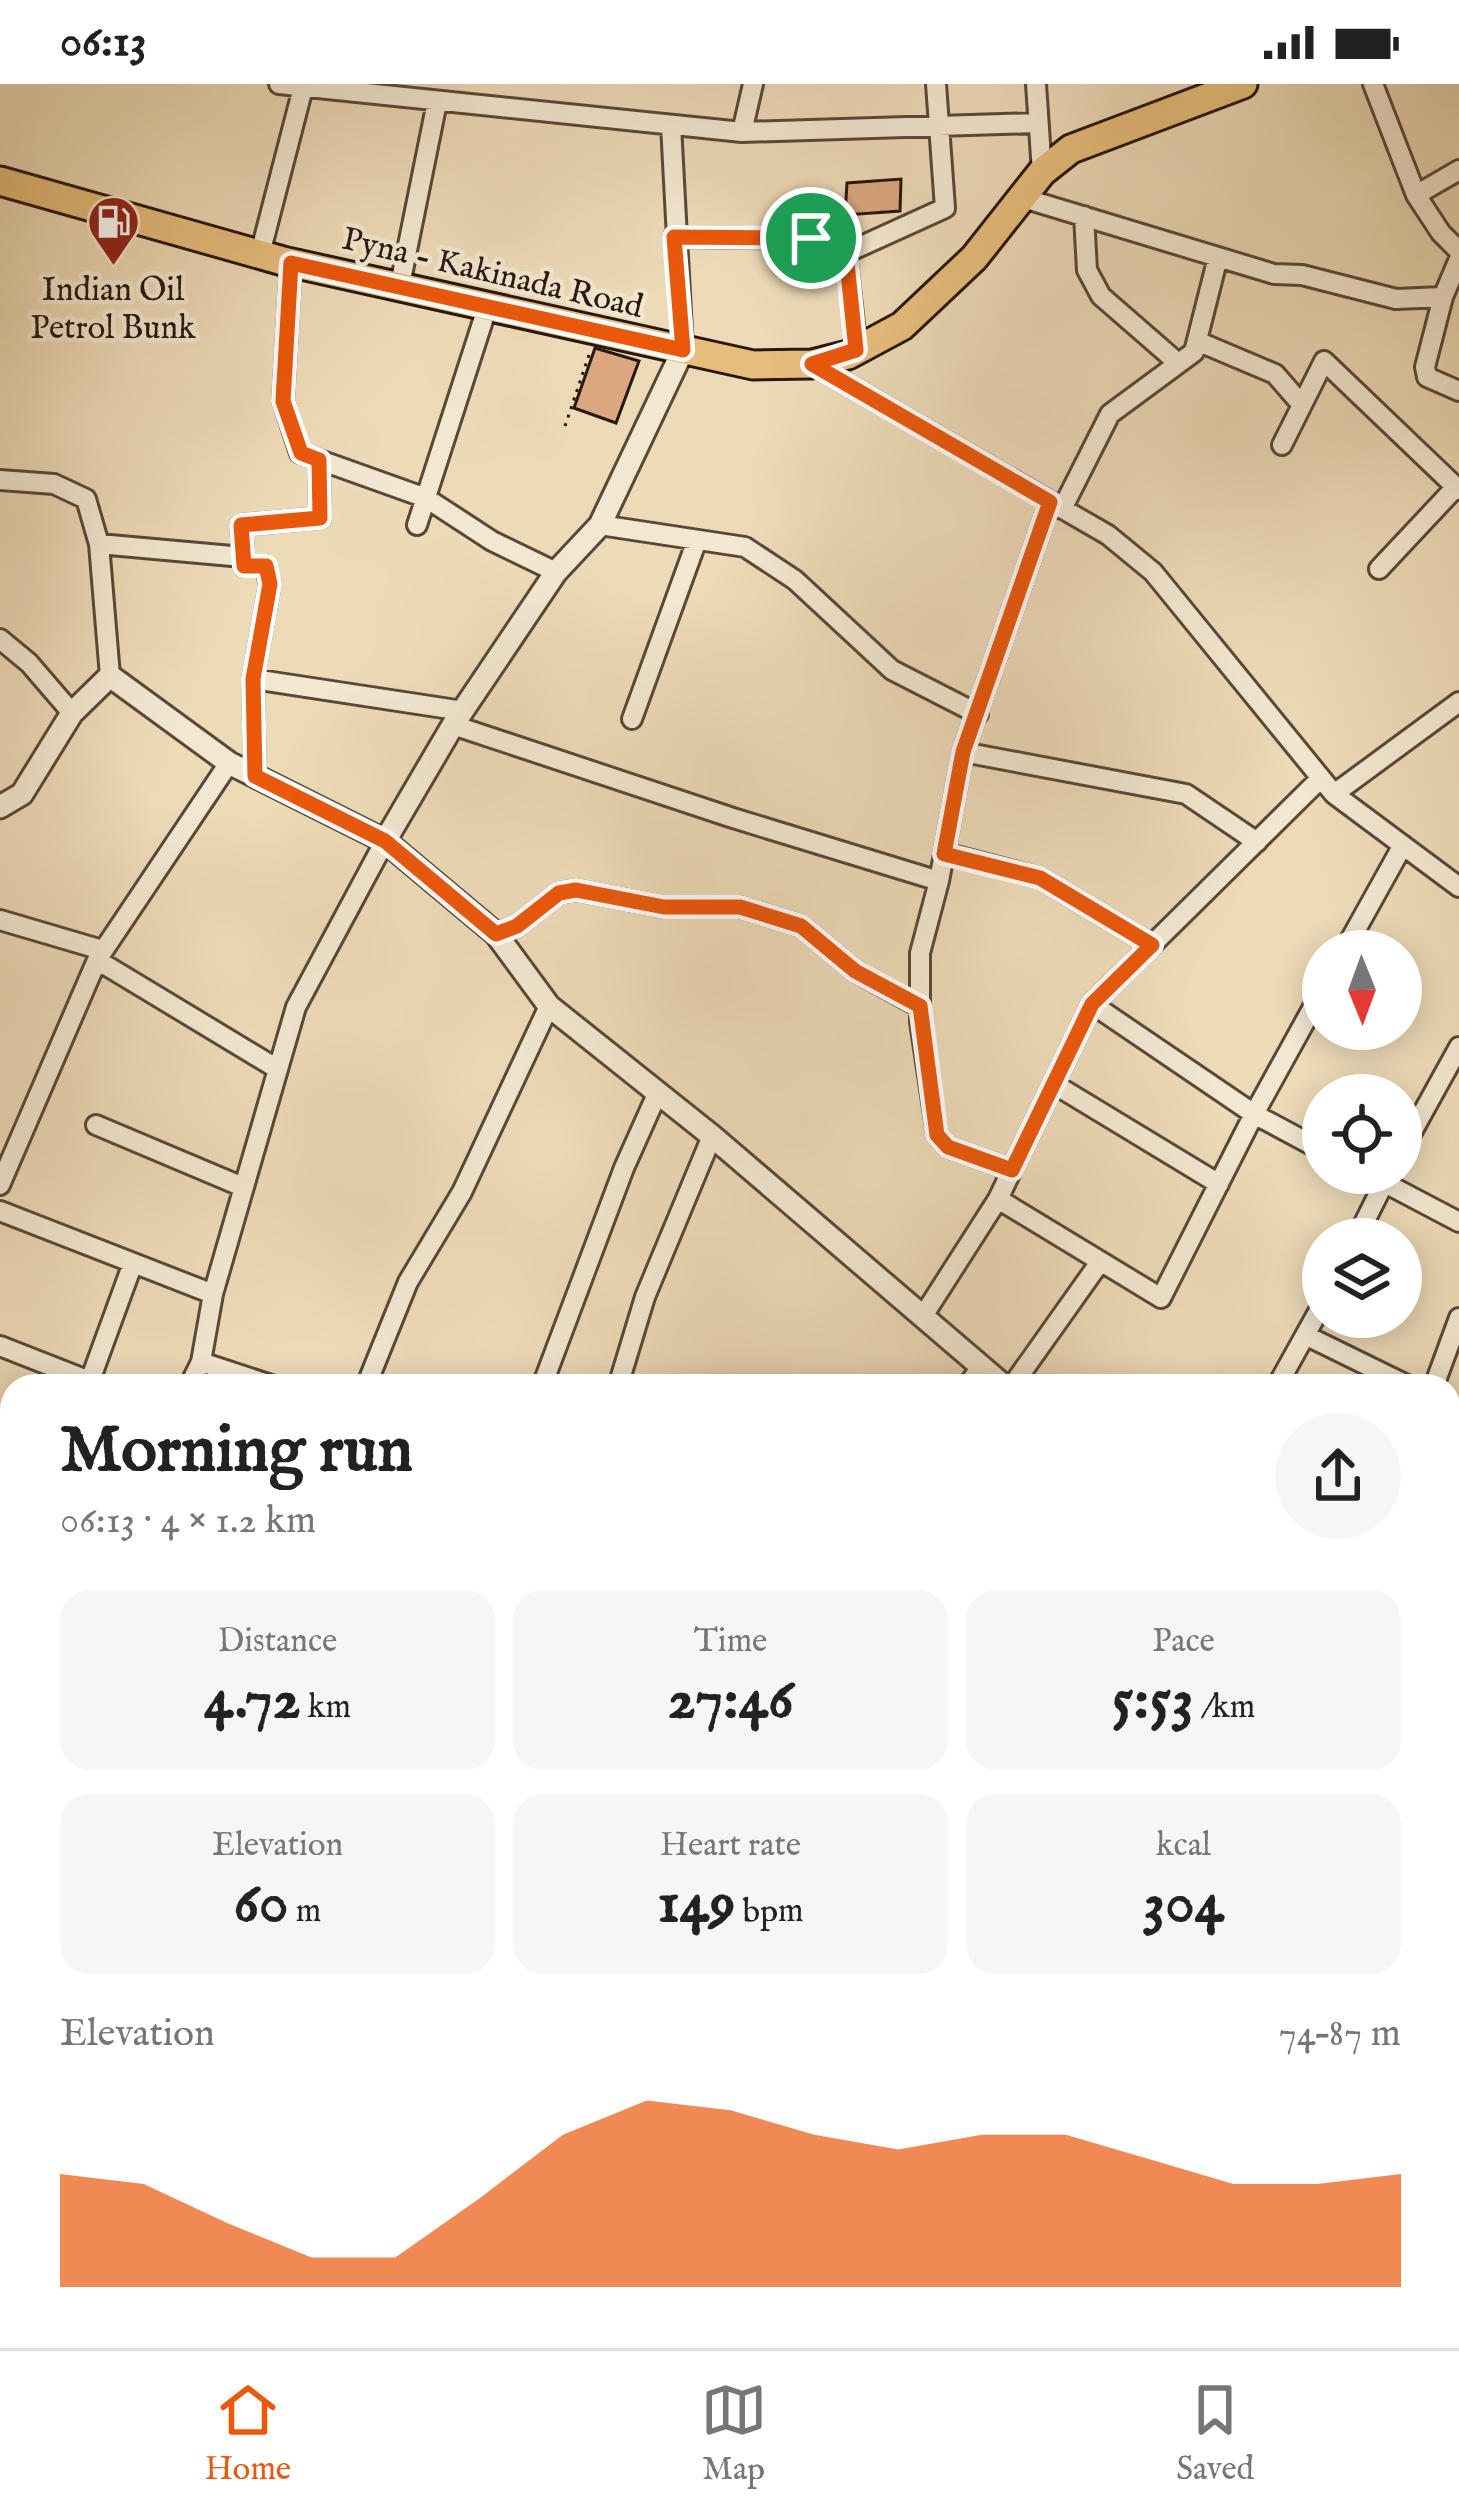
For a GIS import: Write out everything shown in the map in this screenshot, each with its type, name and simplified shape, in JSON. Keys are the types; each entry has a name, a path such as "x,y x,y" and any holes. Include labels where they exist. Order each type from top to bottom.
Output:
{"main road":[{"name":"Pyna - Kakinada Road","path":"0,181 291,263 753,365 812,364 856,350 902,326 974,258 1042,172 1071,149 1243,84"}],"street":[{"path":"279,84 416,92 436,102 742,132 1037,123"},
{"path":"742,132 753,84"},
{"path":"674,237 811,238 846,253 945,208 937,84"},
{"path":"1036,84 1042,172"},
{"path":"1372,84 1416,195 1459,255 1425,367 1427,377 1459,391"},
{"path":"260,254 304,86"},
{"path":"400,285 436,102"},
{"path":"195,1374 212,1294 296,1007 458,718 556,572 600,525 683,350 671,125"},
{"path":"1416,195 1459,170"},
{"path":"1024,198 1274,274 1302,275 1396,298 1443,297"},
{"path":"1084,216 1087,269 1101,296 1178,363"},
{"path":"846,253 856,350"},
{"path":"1012,1170 948,1147 937,1135 920,1006 920,953 963,752 1056,506 1110,414 1194,352 1218,257"},
{"path":"291,263 283,401 301,453 426,498 493,541 556,572"},
{"path":"417,525 488,305"},
{"path":"1197,341 1275,374 1302,405"},
{"path":"1282,445 1324,361 1457,489 1379,569"},
{"path":"812,364 1108,535 1153,572 1328,786 1459,887"},
{"path":"255,776 253,679 270,584 266,566 244,566 241,525 320,518 319,460"},
{"path":"0,480 54,484 86,499 99,544 110,676 229,763 385,841 496,934 549,1006 712,1136 991,1374"},
{"path":"600,525 745,547 795,580 892,670 978,714"},
{"path":"632,719 697,540"},
{"path":"99,544 243,557"},
{"path":"0,639 29,663 72,713"},
{"path":"0,807 22,794 72,713 110,676"},
{"path":"253,679 458,718 733,818 939,880"},
{"path":"923,1316 998,1199 1092,1004 1257,842 1328,786 1459,702"},
{"path":"963,752 1186,794 1257,842"},
{"path":"0,1186 99,955 229,763"},
{"path":"1355,930 1402,845"},
{"path":"944,854 1040,878 1152,945"},
{"path":"496,934 517,926 559,893 576,890 664,907 740,907 801,926 855,971 920,1006"},
{"path":"0,920 99,955 276,1068"},
{"path":"1092,1004 1254,1114 1302,1139"},
{"path":"371,1374 408,1282 462,1192 549,1006"},
{"path":"998,1199 1161,1298 1302,1027"},
{"path":"1422,1114 1459,1047"},
{"path":"1054,1084 1219,1184"},
{"path":"547,1374 624,1168 658,1092"},
{"path":"96,1125 243,1186"},
{"path":"622,1374 645,1297 712,1136"},
{"path":"1411,1194 1459,1222"},
{"path":"0,1211 212,1294"},
{"path":"1017,1374 1100,1262"},
{"path":"96,1374 133,1263"},
{"path":"1438,1374 1459,1318"},
{"path":"1284,1374 1305,1338"},
{"path":"1310,1338 1384,1374"},
{"path":"0,1346 69,1374"},
{"path":"201,1362 238,1374"},
{"path":"976,1374 981,1367"}],"path":[{"path":"566,426 598,330"}],"building":[{"path":"901,179 900,211 845,215 847,183"},
{"path":"595,348 639,361 616,423 574,408"}],"place":[{"name":"Indian Oil Petrol Bunk","path":"113,267"}],"route":[{"path":"674,237 811,238 846,253 856,350 812,364 1050,502 963,752 944,854 1040,878 1152,945 1092,1004 1012,1170 948,1147 937,1135 920,1006 855,971 801,926 740,907 664,907 576,890 559,893 517,926 496,934 385,841 255,776 253,679 270,584 266,566 244,566 241,525 320,518 319,460 301,453 283,401 291,263 683,350 674,237"}]}
